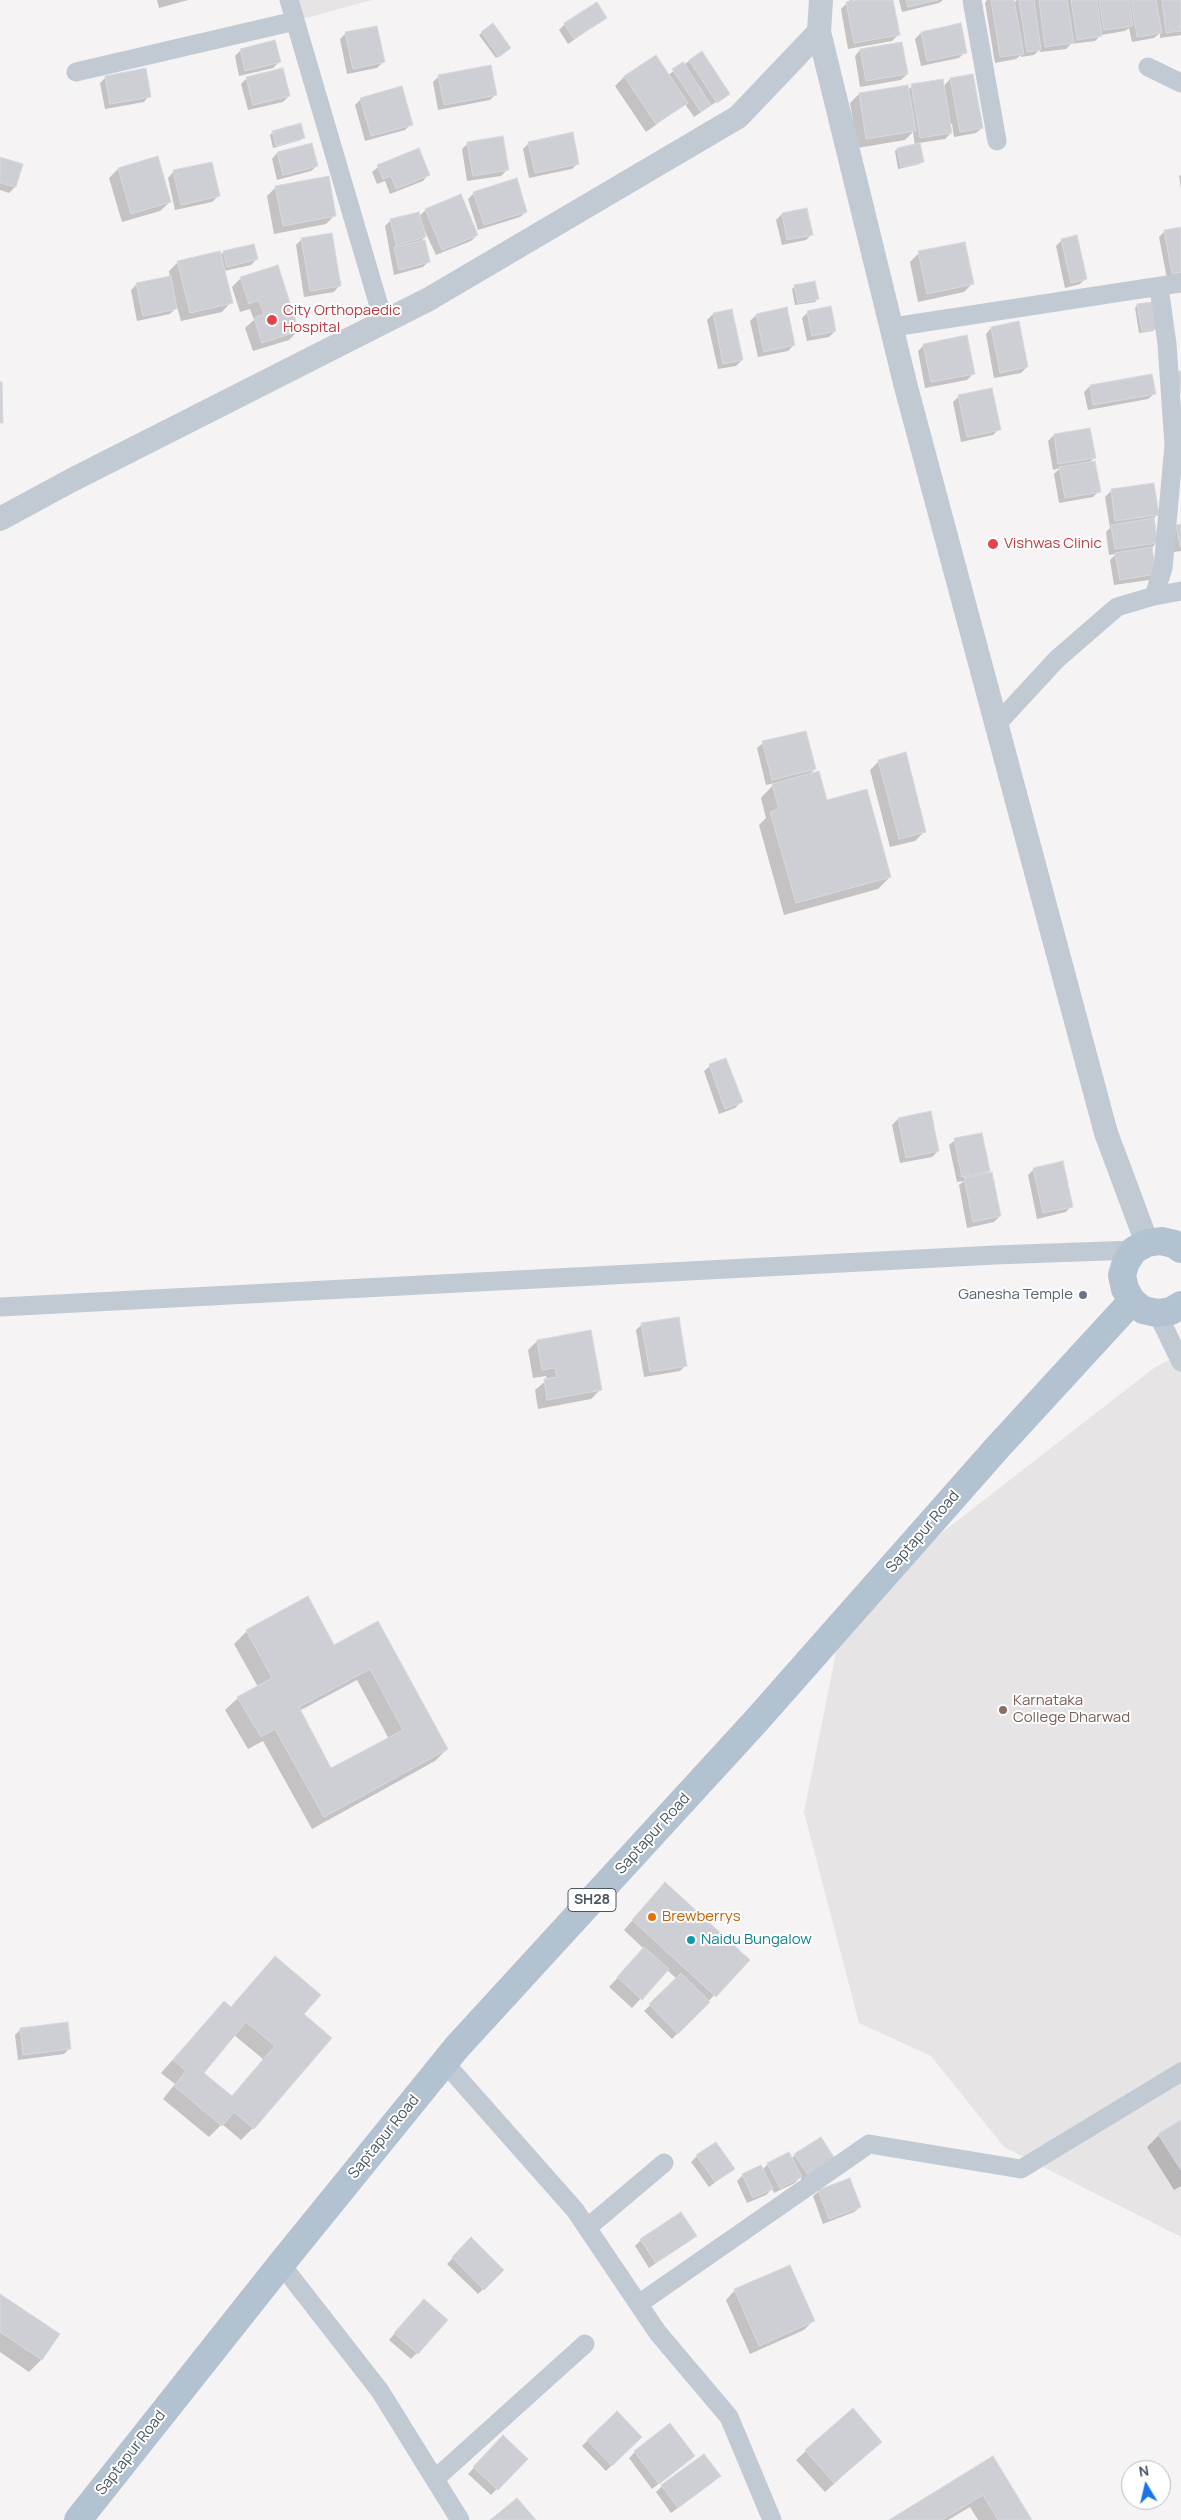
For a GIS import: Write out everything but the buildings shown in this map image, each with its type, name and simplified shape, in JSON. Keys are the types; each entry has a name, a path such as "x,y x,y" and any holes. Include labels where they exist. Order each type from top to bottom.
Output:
{"main road":[{"path":"1169,1309 1143,1310 1132,1302 1125,1289 1122,1275 1126,1262 1140,1246 1161,1241 1174,1244 1181,1249"},
{"name":"Saptapur Road","path":"78,2520 280,2264 445,2062 756,1720 997,1448 1132,1302"}],"street":[{"path":"289,0 384,323"},
{"path":"0,1307 1140,1246 1106,1133 906,387 893,327 819,32 821,0"},
{"path":"972,0 998,141"},
{"path":"76,72 295,21"},
{"path":"0,519 72,480 429,299 738,117 819,32"},
{"path":"1148,68 1181,83"},
{"path":"893,327 1181,283"},
{"path":"1154,596 1162,568 1174,445 1167,344 1159,287"},
{"path":"996,725 1057,658 1117,607 1154,596 1181,591"},
{"path":"1169,1309 1181,1362"},
{"path":"445,2062 575,2210 640,2303 658,2333 728,2417 772,2520"},
{"path":"640,2303 869,2144 1021,2169 1181,2072"},
{"path":"588,2228 664,2163"},
{"path":"280,2264 380,2391 460,2520"},
{"path":"435,2479 585,2344"}],"shaded area":[{"path":"289,0 372,0 295,21"},
{"name":"Karnataka College Dharwad","path":"1181,1353 1181,2237 1004,2147 931,2056 859,2023 804,1812 845,1608 1154,1368"}],"place":[{"name":"City Orthopaedic Hospital","path":"272,320"},
{"name":"Vishwas Clinic","path":"993,544"},
{"name":"Ganesha Temple","path":"1083,1295"},
{"name":"Karnataka College Dharwad","path":"1003,1710"},
{"name":"Brewberrys","path":"652,1917"},
{"name":"Naidu Bungalow","path":"691,1940"}]}
